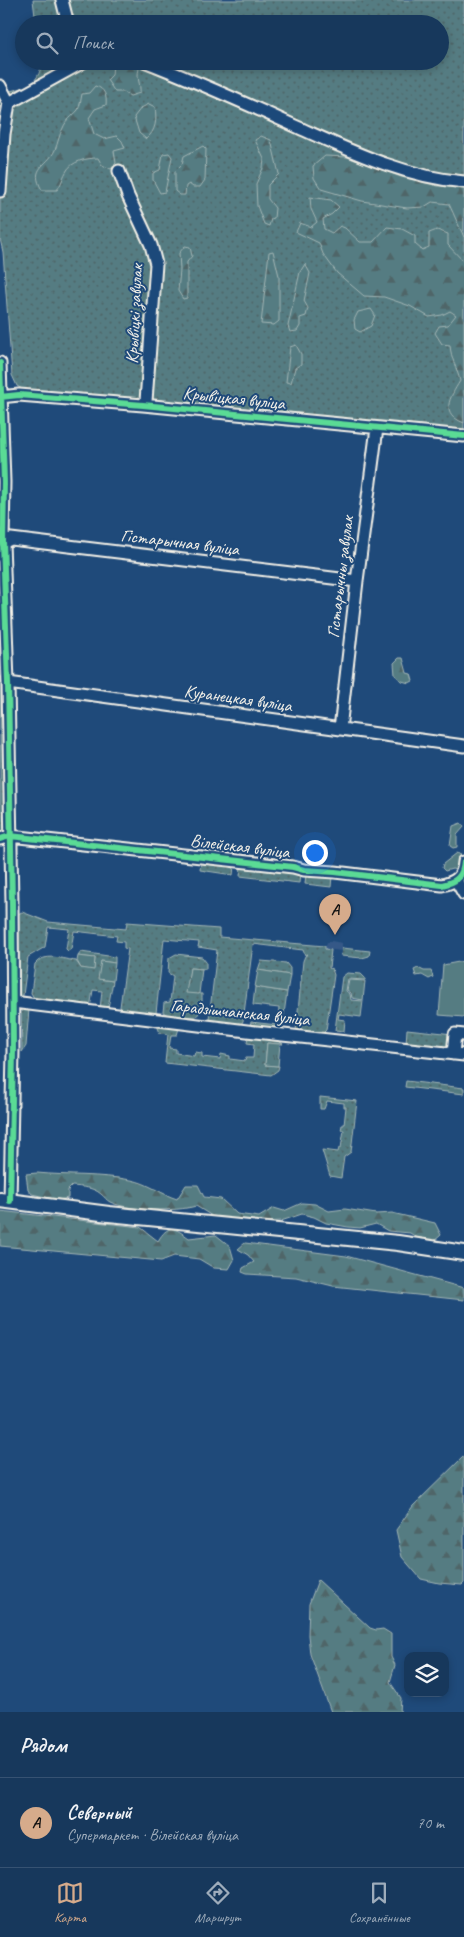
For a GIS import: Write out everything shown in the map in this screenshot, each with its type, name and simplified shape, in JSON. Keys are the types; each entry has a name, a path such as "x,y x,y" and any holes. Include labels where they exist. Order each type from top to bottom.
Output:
{"main road":[{"path":"5,1200 109,1214 398,1243 464,1254"}],"street":[{"path":"62,0 66,15"},
{"path":"9,103 66,70"},
{"path":"166,70 397,169 442,180 464,182"},
{"path":"0,86 9,103 4,134 0,191"},
{"name":"Крывіцкі завулак","path":"118,170 151,245 156,264 146,401 143,405"},
{"path":"0,363 4,482 2,543 8,683 5,838 13,1002 11,1141 5,1200"},
{"name":"Крывіцкая вуліца","path":"1,397 19,395 143,405 464,436"},
{"name":"Гістарычны завулак","path":"340,730 356,581 376,428"},
{"name":"Гістарычная вуліца","path":"2,543 11,539 356,581"},
{"name":"Куранецкая вуліца","path":"8,683 464,746"},
{"name":"Вілейская вуліца","path":"5,838 197,856 442,885 456,880"},
{"path":"464,862 462,874 456,880 464,894"},
{"name":"Гарадзішчанская вуліца","path":"13,1002 247,1032 458,1055"},
{"path":"458,1055 456,1034 464,1035"}],"shaded area":[{"path":"327,942 342,943 342,951 325,949"}],"green space":[{"path":"33,0 464,0 464,430 24,390 17,386 12,375 3,252 0,239 0,93 28,85 37,77 40,70 449,70 449,15 35,15"},
{"path":"112,70 139,70 140,93 130,96 124,92 115,92 107,80 112,75"},
{"path":"95,86 101,89 106,96 106,105 95,109 89,118 94,134 104,139 117,136 125,148 114,151 116,163 111,169 102,165 98,158 80,161 68,168 57,190 42,190 38,182 38,172 52,156 60,133 78,110 82,94 89,93"},
{"path":"149,104 155,107 156,121 154,129 146,139 139,133 134,117 141,108"},
{"path":"261,136 271,140 279,174 268,185 268,199 275,208 274,218 271,219 269,226 264,224 257,206 256,184 263,168 264,159 255,140"},
{"path":"203,146 206,149 205,180 200,187 193,187 189,184 186,186 185,195 180,195 175,191 175,171 182,164 184,156"},
{"path":"169,153 172,157 165,192 160,193 153,180 153,173 160,170 163,154"},
{"path":"325,156 347,157 401,177 438,186 464,188 464,237 449,204 432,202 424,207 407,208 362,201 321,189 314,178 313,166"},
{"path":"310,197 331,200 339,207 323,219 324,229 332,233 340,226 345,228 360,242 373,242 387,227 402,229 415,236 415,244 422,250 429,247 429,233 437,230 448,234 448,245 464,262 464,423 456,419 449,410 450,400 460,381 450,345 442,344 435,333 439,326 448,325 456,315 450,311 442,315 429,317 410,306 384,297 364,296 337,273 323,254 319,243 296,232 300,223 311,227 317,222 311,209"},
{"path":"185,246 190,247 192,256 187,262 187,298 183,299 178,291 179,253"},
{"path":"273,251 279,276 279,321 274,325 261,324 269,252"},
{"path":"305,264 310,273 304,301 308,308 306,316 300,318 300,326 297,331 290,332 288,326 300,272"},
{"path":"371,309 375,315 371,326 360,332 355,329 354,320 358,312"},
{"path":"296,345 301,354 301,364 295,368 291,383 286,382 290,347"},
{"path":"0,544 10,836 0,839"},
{"path":"399,658 403,658 407,673 411,674 413,681 409,683 402,681 395,675 394,663"},
{"path":"461,823 464,827 457,835 457,847 453,848 450,846 453,826"},
{"path":"457,853 461,855 457,870 445,871 442,868 443,864"},
{"path":"201,862 234,866 233,875 200,870"},
{"path":"241,867 300,873 299,883 240,876"},
{"path":"306,874 332,876 331,887 305,884"},
{"path":"22,912 48,922 126,929 127,922 219,929 219,937 325,946 325,949 331,950 329,968 332,969 334,975 326,1030 322,1034 296,1031 303,961 308,954 305,955 303,950 253,944 243,1021 240,1026 211,1021 209,1019 217,950 198,947 199,942 164,939 156,1013 124,1012 120,1007 128,949 124,948 124,942 116,941 117,936 74,931 71,949 68,951 66,949 69,929 48,927 45,947 28,957 23,995 22,998 16,998 16,915"},
{"path":"342,948 370,951 369,956 362,958 341,956"},
{"path":"81,952 115,957 115,963 101,961 99,979 113,981 108,1008 100,1009 102,991 93,990 90,1008 36,1001 31,993 35,964 44,958 54,957 76,961 81,968 94,969 95,958 78,956"},
{"path":"176,954 202,957 206,962 206,969 190,968 187,992 202,994 201,1010 195,1017 168,1015 163,1012 164,1003 170,1002 173,976 168,973 169,958"},
{"path":"78,956 95,958 94,970 81,968 77,961"},
{"path":"101,961 115,963 113,981 98,979"},
{"path":"261,961 286,963 290,968 290,975 258,970"},
{"path":"464,961 464,1017 439,1015 443,965"},
{"path":"190,968 202,969 199,994 186,993"},
{"path":"418,968 424,971 431,971 433,977 429,979 422,975 416,976 414,970"},
{"path":"258,970 290,975 287,992 255,987"},
{"path":"347,973 361,974 365,978 365,980 348,979 346,991 350,994 351,1000 363,1001 361,1017 339,1014 338,1019 345,1020 344,1031 335,1030 342,977"},
{"path":"349,980 365,981 363,1000 352,998 351,993 347,990"},
{"path":"255,987 287,992 282,1029 252,1027 250,1025 251,1022 277,1025 279,1008 253,1005"},
{"path":"21,1007 29,1009 26,1046 22,1052"},
{"path":"157,1025 179,1028 177,1035 171,1035 169,1048 176,1049 176,1053 194,1056 195,1052 202,1053 202,1057 220,1059 221,1054 230,1056 230,1059 245,1061 246,1058 253,1058 254,1044 247,1043 248,1037 279,1041 283,1044 267,1043 265,1065 279,1066 278,1070 271,1075 165,1063 168,1034 160,1033"},
{"path":"407,1029 453,1034 449,1045 445,1048 406,1044"},
{"path":"267,1043 280,1044 278,1066 265,1065"},
{"path":"406,1081 464,1088 464,1094 405,1087"},
{"path":"320,1097 357,1101 351,1152 344,1157 341,1178 330,1176 322,1150 338,1152 339,1148 341,1148 344,1130 341,1130 342,1125 344,1125 346,1107 344,1107 344,1103 327,1101 324,1109 320,1109"},
{"path":"37,1173 131,1180 177,1199 186,1185 198,1185 204,1197 221,1199 237,1214 259,1217 274,1208 284,1211 302,1203 315,1204 329,1211 345,1209 376,1214 392,1213 435,1223 441,1235 433,1242 419,1239 410,1233 388,1231 376,1224 360,1228 348,1227 326,1223 302,1214 281,1221 252,1223 212,1216 196,1206 165,1210 140,1209 110,1202 94,1190 72,1186 68,1190 68,1198 58,1200 32,1194 28,1189 26,1174"},
{"path":"0,1211 140,1227 158,1241 165,1232 172,1229 179,1231 189,1238 216,1235 230,1246 234,1260 229,1269 214,1268 199,1259 174,1256 161,1261 0,1246"},
{"path":"245,1243 346,1256 464,1288 464,1300 333,1286 296,1277 247,1274 242,1272 243,1268 254,1262 248,1255 238,1249"},
{"path":"464,1456 464,1583 462,1585 439,1583 421,1579 402,1557 396,1530 413,1506"},
{"path":"318,1580 370,1628 376,1630 383,1629 391,1634 391,1657 395,1665 390,1682 401,1698 400,1712 331,1712 310,1654 308,1635 309,1604"}],"cycle path":[{"path":"0,363 12,903 13,1051 10,1201"},
{"path":"0,397 19,395 143,405 464,436"},
{"path":"0,839 10,836 442,885 458,878 462,872 464,862"}],"place":[{"name":"Северный","path":"335,935"}]}
